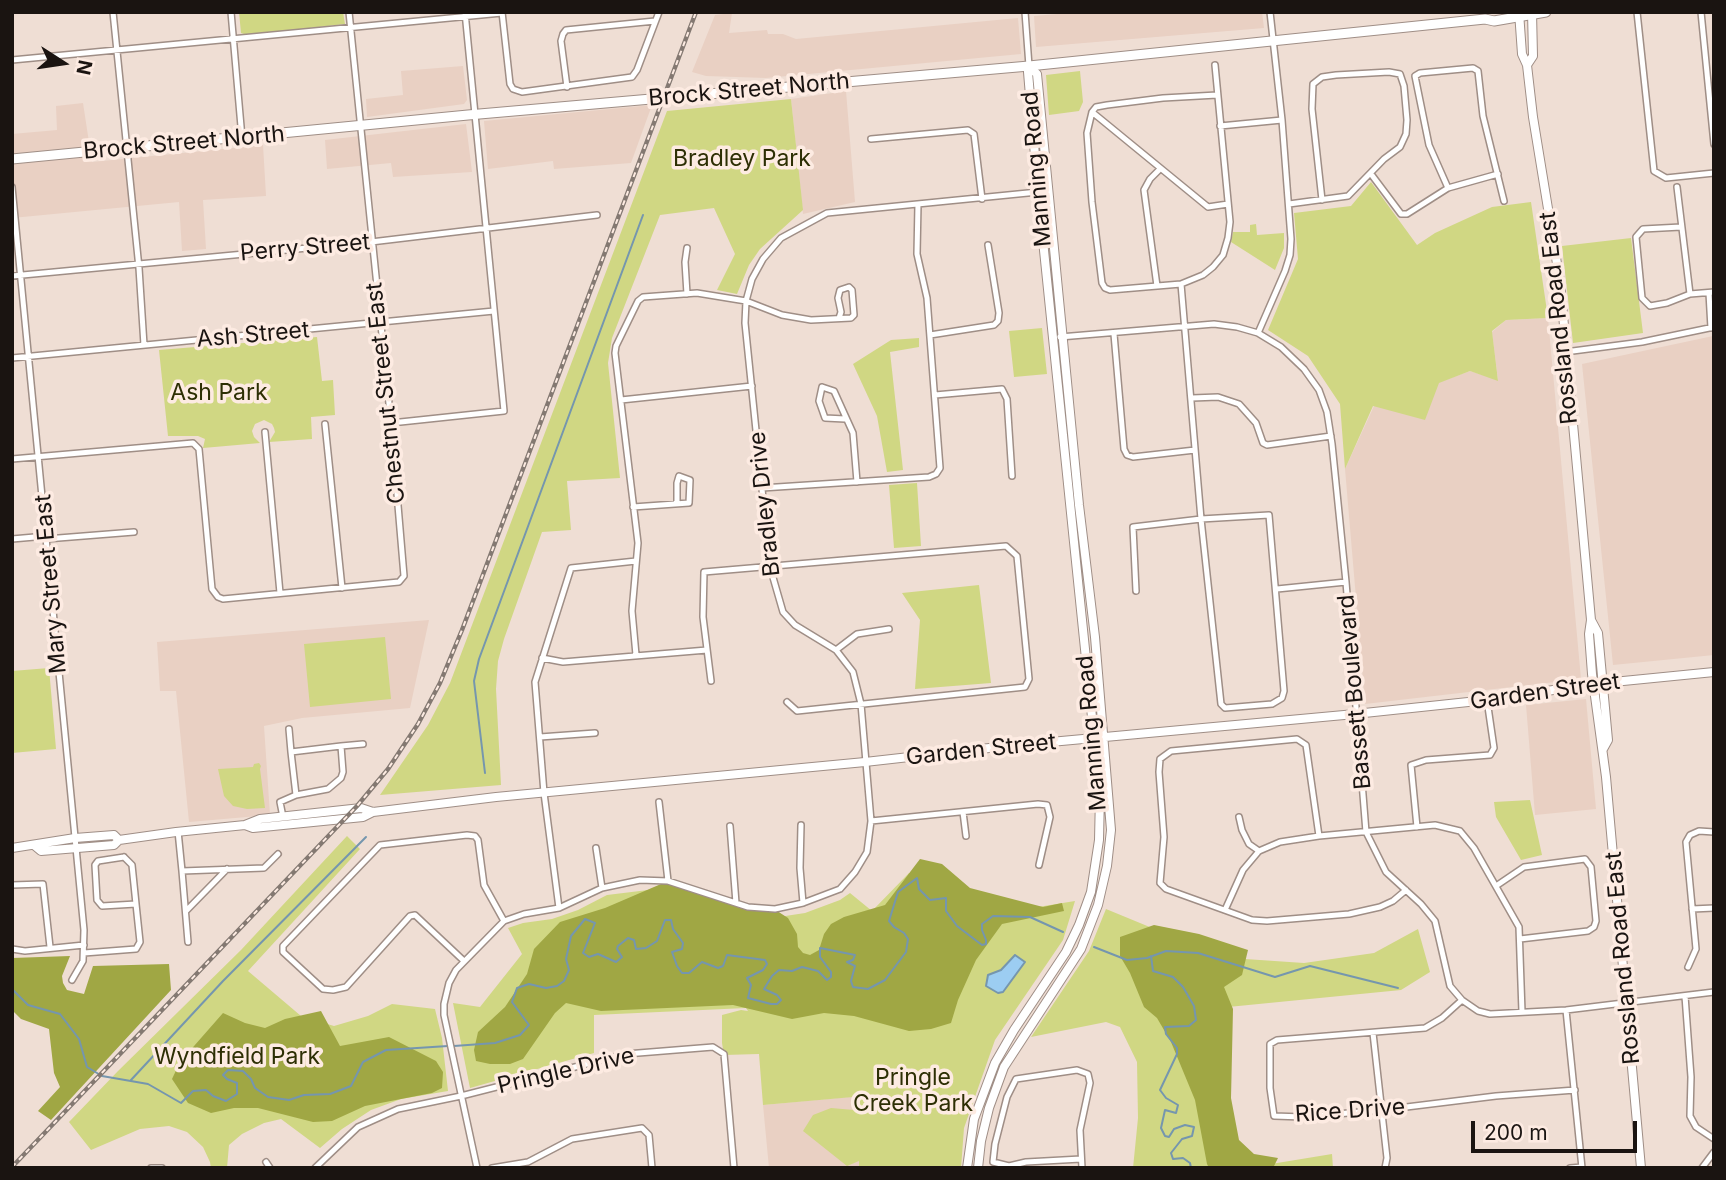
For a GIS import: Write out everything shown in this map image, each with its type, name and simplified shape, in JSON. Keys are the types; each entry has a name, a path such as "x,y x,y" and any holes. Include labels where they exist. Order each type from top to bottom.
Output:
{"main road":[{"name":"Brock Street North","path":"12,159 475,114 1029,66 1272,42 1488,16 1494,21 1546,12"},
{"path":"1527,65 1533,56 1532,14"},
{"name":"Rossland Road East","path":"1519,15 1522,54 1527,65 1560,282 1591,620 1588,634 1597,684 1600,741 1603,749 1641,1168"},
{"name":"Manning Road","path":"967,1168 974,1119 995,1063 1066,952 1091,892 1099,840 1100,795 1058,337 1048,191 1037,74 1029,66"},
{"name":"Manning Road","path":"978,1168 989,1108 1004,1067 1081,949 1098,905 1107,866 1111,830 1058,337 1038,192 1029,66"},
{"name":"Garden Street","path":"12,848 35,846 40,842 76,843 114,835 119,840 178,831 245,825 253,828 363,817 373,812 544,793 1093,737 1355,714 1714,672"},
{"name":"Garden Street","path":"245,825 253,820 361,808 373,812"},
{"path":"273,826 283,817"}],"street":[{"path":"113,12 144,345"},
{"path":"231,12 242,138"},
{"name":"Chestnut Street East","path":"342,588 399,582 404,576 349,12"},
{"path":"12,61 502,13 510,84 513,89 522,92 567,88 632,77 659,12"},
{"path":"1025,12 1029,66"},
{"path":"1258,333 1290,255 1289,204 1270,12"},
{"path":"1637,12 1654,172 1667,178 1714,173"},
{"path":"1701,12 1714,144"},
{"path":"391,423 504,411 466,15"},
{"path":"567,88 561,41 566,30 655,21"},
{"path":"1215,65 1230,229 1223,255 1203,275 1181,284 1110,290 1105,288 1102,283 1091,202 1087,133 1093,112 1096,107 1107,105 1217,94"},
{"path":"1448,188 1429,145 1415,76 1420,73 1473,68 1478,71 1483,116 1504,201"},
{"path":"1289,204 1322,200 1348,196 1384,159 1400,147 1406,134 1407,120 1404,86 1400,74 1389,72 1322,77 1313,84 1311,95 1322,200"},
{"path":"1093,112 1208,207 1228,204"},
{"path":"1220,126 1282,120"},
{"path":"871,139 968,131 974,134 982,199"},
{"path":"1157,286 1144,190 1150,178 1160,169"},
{"path":"1371,174 1401,214 1407,214 1448,188 1498,174"},
{"name":"Mary Street East","path":"12,187 84,945 83,961 72,980"},
{"path":"1677,187 1689,294"},
{"name":"Bradley Drive","path":"505,920 559,908 602,887 640,880 668,881 748,907 775,909 803,903 840,889 855,872 867,852 871,821 861,704 853,672 836,650 795,625 783,612 773,585 745,323 746,301 752,279 763,259 781,238 827,213 1048,191"},
{"path":"762,488 929,477 936,474 940,468 928,298 917,254 918,204"},
{"name":"Perry Street","path":"12,276 371,242 597,215"},
{"path":"1565,352 1642,342 1713,328 1711,293 1689,294 1667,303 1650,306 1642,298 1636,237 1643,229 1681,227"},
{"path":"930,335 994,326 998,321 988,245"},
{"path":"687,248 687,294"},
{"path":"1136,591 1133,527 1201,519 1269,515 1277,589 1284,691 1282,698 1272,704 1225,708 1221,704 1201,519 1181,284"},
{"path":"636,655 632,611 638,543 616,346 638,301 643,298 697,293 746,301 792,317 811,320 851,318 854,315 852,290 849,287 840,290 839,318"},
{"name":"Ash Street","path":"12,358 494,311"},
{"name":"Bassett Boulevard","path":"1058,337 1214,324 1258,333 1281,347 1304,369 1319,390 1327,412 1331,436 1366,832 1386,872 1422,904 1435,922 1450,986 1462,1000"},
{"path":"1114,334 1124,449 1127,455 1133,457 1195,450"},
{"path":"621,400 752,386"},
{"path":"845,419 825,418 819,401 822,387 834,391 853,433 857,482"},
{"path":"935,396 1002,389 1007,399 1012,476"},
{"path":"1192,398 1219,397 1239,404 1256,423 1266,445 1331,436"},
{"path":"12,459 189,442 197,445 214,594 223,599 342,588 325,424"},
{"path":"265,432 280,593"},
{"path":"633,507 689,503 690,480 679,477 677,503"},
{"path":"12,539 134,531"},
{"path":"711,681 703,617 704,572 1006,546 1017,555 1029,679 1025,687 797,710 787,702"},
{"path":"559,908 544,793 535,682 571,568 636,561"},
{"path":"1277,589 1346,582"},
{"path":"836,650 857,634 889,629"},
{"path":"542,658 563,662 707,650"},
{"path":"1417,827 1411,765 1426,760 1490,755 1494,748 1487,700"},
{"path":"289,729 296,795"},
{"path":"540,737 595,733"},
{"path":"1319,836 1306,745 1297,739 1171,751 1160,759 1164,837 1160,883 1166,889 1252,920 1267,921 1349,914 1380,907 1406,890"},
{"path":"291,752 363,744"},
{"path":"283,817 280,802 296,795 328,789 341,778 341,746"},
{"path":"659,802 668,881"},
{"path":"871,821 1047,805 1050,817 1039,865"},
{"path":"963,812 966,836"},
{"path":"1239,817 1249,844 1259,851"},
{"path":"801,825 800,868 803,903"},
{"path":"1225,911 1243,870 1259,851 1280,842 1435,825 1460,831 1474,848 1519,927 1522,1012"},
{"path":"730,826 736,903"},
{"path":"178,831 188,942"},
{"path":"1688,967 1696,949 1686,842 1690,835 1699,831 1714,832"},
{"path":"464,961 415,915 410,916 346,986 333,990 323,989 283,952 283,946 380,845 475,836 484,885 505,920 452,976 445,996 444,1015 477,1168"},
{"path":"596,848 602,887"},
{"path":"182,871 264,868 278,854"},
{"path":"84,953 136,949 139,942 136,904 132,865 124,857 98,861 94,871 98,903 106,906 136,904"},
{"path":"1496,886 1524,867 1585,859 1591,867 1596,921 1594,927 1588,931 1520,939"},
{"path":"186,911 227,869"},
{"path":"12,885 43,884 50,947"},
{"path":"1692,909 1714,908"},
{"path":"12,949 25,951 84,945"},
{"path":"1462,1000 1478,1011 1490,1014 1566,1010 1714,992"},
{"path":"1685,996 1691,1077 1690,1116 1696,1127 1714,1139"},
{"name":"Rice Drive","path":"1462,1000 1425,1028 1278,1040 1270,1044 1274,1116 1303,1117 1575,1090"},
{"path":"1566,1010 1582,1167 1570,1168"},
{"path":"1373,1032 1387,1157 1385,1168"},
{"name":"Pringle Drive","path":"315,1168 358,1127 398,1109 461,1096 626,1054 713,1047 724,1054 734,1168"},
{"path":"1081,1159 1026,1162 1009,1166 993,1162 1007,1097 1016,1079 1077,1070 1088,1074 1090,1083 1080,1130 1082,1168"},
{"path":"492,1168 528,1162 572,1139 642,1128 649,1135 652,1168"},
{"path":"1702,1168 1714,1152"},
{"path":"266,1162 270,1168"},
{"path":"151,1168 162,1168"}],"shaded area":[{"path":"1080,12 1262,12 1264,28 1036,47 1034,16"},
{"path":"732,13 729,33 767,30 768,34 783,34 796,39 1018,18 1021,54 766,78 706,76 692,72 715,15"},
{"path":"463,66 467,100 464,104 367,117 366,99 403,95 401,71"},
{"path":"846,91 855,202 803,214 791,99"},
{"path":"83,103 92,162 263,145 266,196 203,200 206,249 182,251 179,202 12,218 12,134 57,130 56,106"},
{"path":"652,105 631,163 554,169 553,161 488,169 484,121"},
{"path":"466,124 472,172 393,177 391,163 327,169 325,140"},
{"path":"1548,318 1581,679 1365,704 1345,469 1374,406 1470,371 1498,380 1492,332 1506,320"},
{"path":"1713,336 1714,655 1613,665 1582,364"},
{"path":"429,620 410,708 302,718 264,726 270,815 189,822 176,691 160,691 157,642"},
{"path":"1586,699 1596,809 1535,815 1526,705"},
{"path":"859,1096 859,1168 769,1168 763,1105"}],"green space":[{"path":"239,12 343,12 345,24 247,35 241,33"},
{"path":"1080,71 1083,102 1079,111 1049,115 1046,75"},
{"name":"Bradley Park","path":"791,99 803,210 760,249 749,265 737,294 717,290 735,254 714,208 660,215 612,338 608,363 620,478 567,481 571,530 542,532 504,639 498,661 496,689 501,785 380,795 428,725 450,683 667,111"},
{"path":"1371,182 1417,245 1435,233 1492,207 1531,202 1548,318 1506,320 1492,331 1498,381 1470,371 1439,383 1425,420 1373,406 1345,469 1340,404 1308,356 1268,330 1298,259 1294,213 1351,206"},
{"path":"1256,224 1257,235 1284,233 1284,248 1275,270 1231,242 1233,232 1250,232 1250,225"},
{"path":"1631,238 1643,333 1573,343 1562,246"},
{"path":"1042,328 1047,374 1014,377 1009,331"},
{"name":"Ash Park","path":"317,337 322,381 333,380 335,415 311,417 312,439 269,442 275,432 272,424 264,420 255,424 252,431 260,443 203,448 205,439 198,436 168,436 159,350"},
{"path":"919,338 919,347 890,352 903,470 887,472 877,416 853,364 891,340"},
{"path":"917,483 921,546 894,548 889,485"},
{"path":"979,585 991,683 915,689 920,620 902,593"},
{"path":"385,637 391,699 310,707 304,644"},
{"path":"49,668 56,749 12,753 12,671"},
{"path":"259,763 265,808 247,809 233,806 224,796 218,769 253,767"},
{"path":"1530,800 1542,855 1521,860 1496,817 1494,802"},
{"name":"Wyndfield Park","path":"347,836 360,849 248,971 301,1016 334,1026 368,1016 392,1004 435,1009 442,1038 448,1091 401,1099 371,1110 320,1148 281,1119 264,1123 242,1134 229,1145 227,1168 211,1168 203,1147 187,1132 169,1126 140,1129 91,1150 69,1122 241,950"},
{"path":"920,859 942,864 970,888 1043,907 1062,903 1064,911 1002,924 976,960 951,1023 931,1029 909,1031 854,1016 824,1013 792,1019 733,1005 601,1011 566,1003 555,1013 523,1059 510,1064 476,1061 474,1050 478,1032 505,1007 527,974 534,949 560,922 605,908 668,881 736,904 774,909 788,918 797,934 798,947 803,953 810,955 819,950 824,934 831,924 844,917 885,905"},
{"name":"Pringle Creek Park","path":"927,872 999,907 1038,907 1075,901 1063,940 995,1040 964,1128 961,1168 859,1168 859,1161 847,1166 803,1131 813,1115 831,1108 854,1110 853,1097 763,1105 759,1054 724,1055 722,1015 748,1011 746,1008 594,1015 594,1053 470,1088 453,1003 480,1007 522,954 508,928 552,919 578,910 607,895 648,890 759,920 805,913 840,900 850,893 872,911 909,873"},
{"path":"1106,909 1191,944 1245,959 1304,963 1374,953 1418,929 1430,972 1401,990 1218,1008 1236,1157 1271,1164 1332,1154 1333,1168 1133,1168 1138,1118 1137,1062 1120,1027 1106,1022 1031,1037 1089,951"},
{"path":"1154,925 1199,934 1248,950 1242,975 1224,987 1233,1009 1231,1098 1239,1140 1254,1154 1278,1158 1273,1168 1209,1168 1207,1164 1195,1100 1171,1042 1157,1018 1144,1007 1120,956 1120,937"},
{"path":"70,956 62,976 67,990 84,994 93,966 169,964 171,990 51,1120 38,1111 60,1087 54,1073 49,1029 21,1019 12,1010 12,958"},
{"path":"321,1011 340,1046 389,1037 436,1061 443,1072 442,1088 432,1093 365,1106 332,1121 313,1122 258,1108 234,1108 211,1113 188,1103 172,1079 180,1062 223,1013 265,1028 285,1019"}],"water":[{"path":"1015,955 1025,962 1003,992 998,993 986,986 988,975 1001,970"}],"waterway":[{"path":"485,773 474,681 479,659 643,215"},
{"path":"131,1080 223,981 366,837"},
{"path":"454,1046 495,1043 520,1035 529,1025 512,1002 517,988 529,984 546,988 557,986 564,981 569,970 566,959 571,936 585,919 595,923 583,953 589,957 598,954 616,962 622,957 618,946 628,938 634,940 636,949 646,948 657,941 665,920 671,920 673,929 683,943 682,949 672,952 682,973 689,973 702,962 718,968 723,966 727,955 765,960 767,964 763,970 747,978 751,985 748,998 771,1004 777,1004 781,1000 764,989 779,970 792,971 802,967 818,971 827,980 831,977 831,972 820,957 820,948 855,955 853,960 847,962 855,966 851,981 853,987 868,989 885,980 906,952 908,939 889,921 898,892 917,878 919,889 930,900 946,898 946,911 957,926 982,945 986,944 982,924 993,916 1030,917 1063,932"},
{"path":"1094,947 1127,960 1147,958 1166,951 1198,953 1275,977 1310,966 1398,988"},
{"path":"1151,956 1153,971 1173,977 1183,987 1194,1006 1196,1020 1189,1026 1165,1027 1166,1034 1177,1048 1177,1054 1160,1090 1166,1098 1178,1105 1176,1113 1165,1110 1161,1128 1165,1136 1169,1137 1174,1129 1185,1125 1194,1127 1192,1136 1182,1139 1171,1153 1173,1159 1183,1158 1190,1163 1191,1168"},
{"path":"12,989 28,1005 60,1014 79,1039 87,1067 102,1076 148,1084 181,1103 193,1091 206,1090 226,1101 237,1094 237,1083 223,1075 228,1070 243,1071 255,1088 268,1097 289,1100 304,1095 330,1094 351,1086 363,1062 386,1050 448,1046"}],"railway":[{"path":"12,1167 357,806 388,769 418,724 440,683 462,630 696,12"}]}
